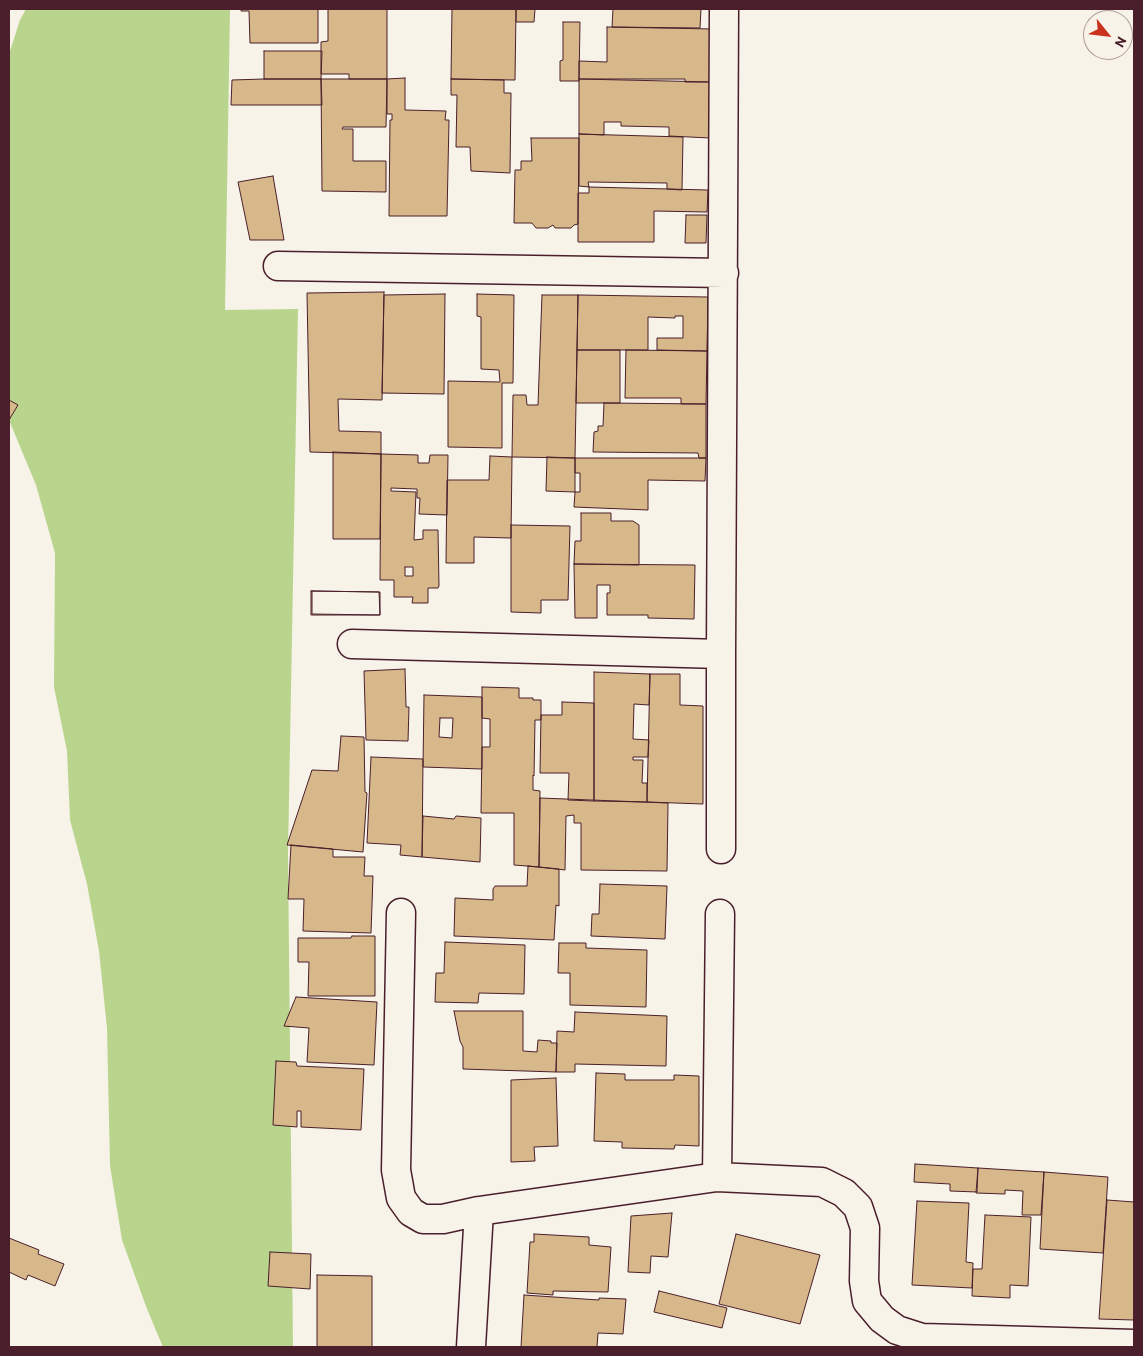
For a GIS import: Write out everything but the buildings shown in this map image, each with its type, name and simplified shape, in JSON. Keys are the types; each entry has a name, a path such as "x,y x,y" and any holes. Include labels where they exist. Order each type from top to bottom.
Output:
{"street":[{"path":"722,849 724,9"},
{"path":"278,266 724,273"},
{"path":"352,644 721,654"},
{"path":"401,914 396,1170 401,1198 411,1212 423,1219 443,1220 479,1211 717,1177 822,1182 844,1193 858,1207 865,1228 864,1280 867,1301 882,1319 897,1330 922,1338 1134,1344"},
{"path":"717,1177 720,914"},
{"path":"471,1347 479,1211"}],"green space":[{"path":"26,9 230,9 225,310 298,309 288,853 293,1347 163,1347 122,1240 110,1166 107,1028 99,951 87,884 70,820 67,751 54,687 55,553 36,485 9,420 9,54 20,20"}]}
